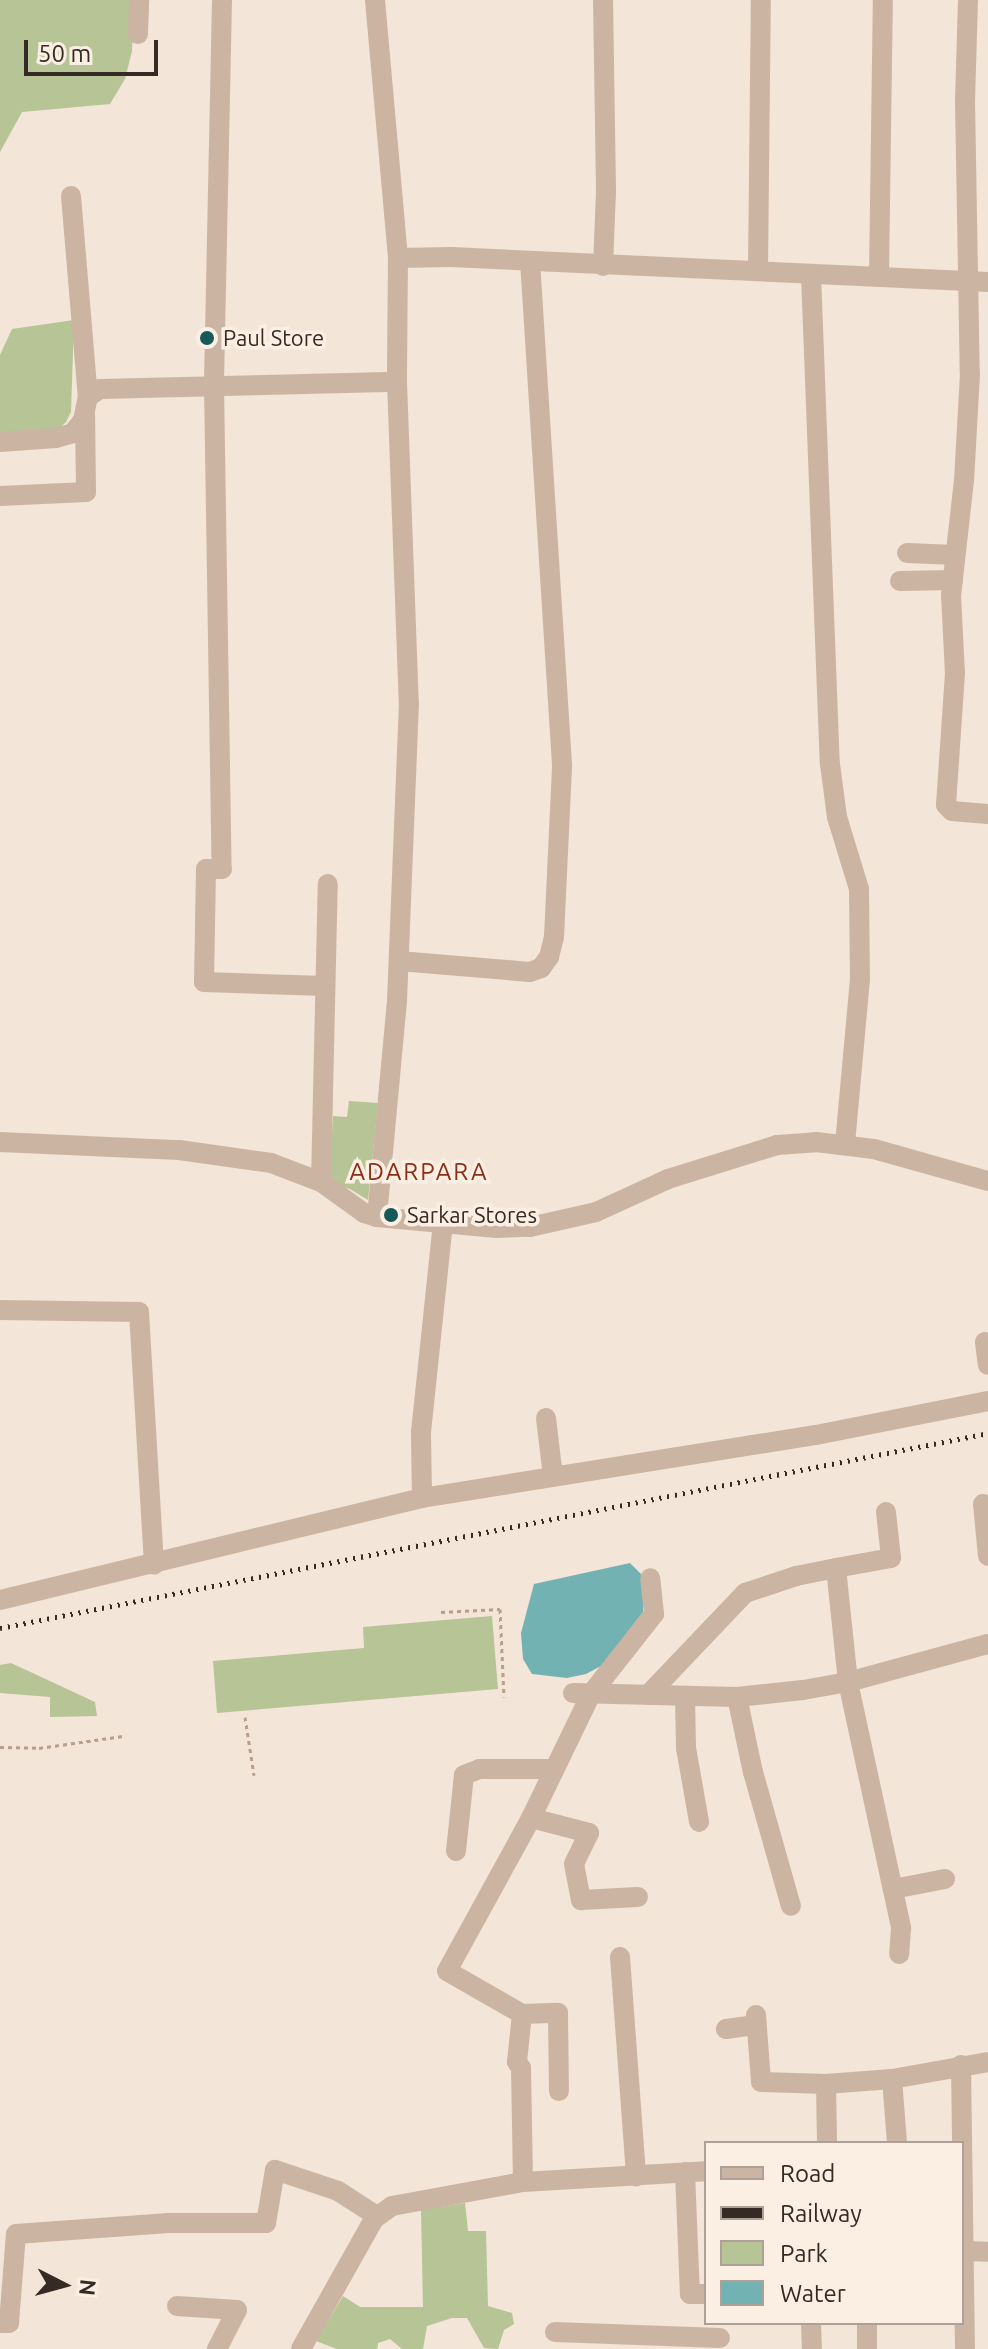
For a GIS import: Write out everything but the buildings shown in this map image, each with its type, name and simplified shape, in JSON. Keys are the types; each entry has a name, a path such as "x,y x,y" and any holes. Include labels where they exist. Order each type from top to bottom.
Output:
{"street":[{"path":"138,34 139,0"},
{"path":"222,0 214,385 222,869 206,869 204,982 325,986"},
{"path":"375,0 398,258 397,382 409,702 399,961 377,1217"},
{"path":"603,0 606,190 603,266"},
{"path":"758,270 761,0"},
{"path":"879,276 883,0"},
{"path":"968,0 966,282 970,374 953,580 955,673 946,805 952,811 988,814"},
{"path":"0,496 86,492 87,402 71,196"},
{"path":"398,258 758,270 988,282"},
{"path":"399,961 530,972 541,968 549,957 554,937 562,765 530,261"},
{"path":"811,275 830,764 837,817 859,889 860,979 845,1144"},
{"path":"0,442 69,435 80,425 87,402 101,389 397,382"},
{"path":"907,553 955,555"},
{"path":"900,581 953,580"},
{"path":"321,1182 328,884"},
{"path":"0,1142 122,1146 227,1155 288,1167 321,1182 364,1213 377,1217 496,1228 546,1224 596,1212 668,1179 745,1153 816,1142 874,1149 988,1181"},
{"path":"422,1498 421,1432 443,1222"},
{"path":"0,1310 139,1312 154,1565"},
{"path":"985,1342 988,1365"},
{"path":"0,1600 422,1498 816,1435 988,1401"},
{"path":"546,1418 553,1477"},
{"path":"983,1504 988,1556"},
{"path":"648,1695 745,1593 796,1576 891,1558 886,1512"},
{"path":"836,1568 848,1682 901,1928 899,1954"},
{"path":"559,2091 558,2013 522,2014 447,1971 531,1818 554,1769 582,1694 654,1614 650,1578"},
{"path":"582,1694 737,1697 848,1682 988,1644"},
{"path":"685,1696 686,1748 699,1822"},
{"path":"737,1697 753,1772 791,1906"},
{"path":"456,1851 464,1775 480,1769 554,1769"},
{"path":"531,1818 589,1833 574,1864 581,1900 638,1897"},
{"path":"893,1889 945,1879"},
{"path":"620,1957 636,2176"},
{"path":"522,2014 517,2062 521,2068 523,2182"},
{"path":"726,2029 756,2020 761,2082 826,2084 892,2079 988,2062"},
{"path":"961,2065 962,2141"},
{"path":"892,2079 897,2141"},
{"path":"826,2084 827,2141"},
{"path":"0,2323 9,2323 16,2234 169,2223 266,2223 275,2170 338,2191 377,2216"},
{"path":"301,2349 377,2216 392,2206 523,2182 696,2172 690,2294 704,2294"},
{"path":"965,2349 964,2251 988,2252"},
{"path":"177,2306 237,2310 217,2349"},
{"path":"811,2325 812,2349"},
{"path":"867,2325 867,2349"},
{"path":"555,2332 612,2342 721,2337"}],"path":[{"path":"441,1612 500,1609 504,1697"},
{"path":"245,1717 254,1775"},
{"path":"0,1747 39,1748 123,1736"}],"green space":[{"path":"0,0 134,0 132,51 125,79 110,104 22,112 0,152"},
{"path":"74,320 71,412 66,422 58,430 0,435 0,355 12,329"},
{"path":"349,1101 378,1103 368,1200 350,1189 329,1183 333,1116 347,1117"},
{"path":"492,1616 498,1689 217,1713 213,1661 364,1648 363,1627"},
{"path":"11,1663 95,1702 97,1716 50,1717 50,1697 0,1693 0,1665"},
{"path":"465,2203 468,2231 486,2231 488,2306 512,2313 514,2324 504,2330 498,2349 484,2348 467,2318 452,2318 427,2326 423,2349 402,2349 390,2339 378,2343 377,2349 337,2349 316,2341 343,2296 360,2307 423,2307 421,2210"}],"water":[{"path":"630,1563 643,1576 643,1612 603,1665 586,1674 567,1678 532,1674 523,1659 521,1633 534,1584"}],"railway":[{"path":"0,1628 988,1433"}],"place":[{"name":"Paul Store","path":"207,338"},
{"name":"Sarkar Stores","path":"391,1215"}],"district":[{"name":"ADARPARA","path":"419,1172"}]}
